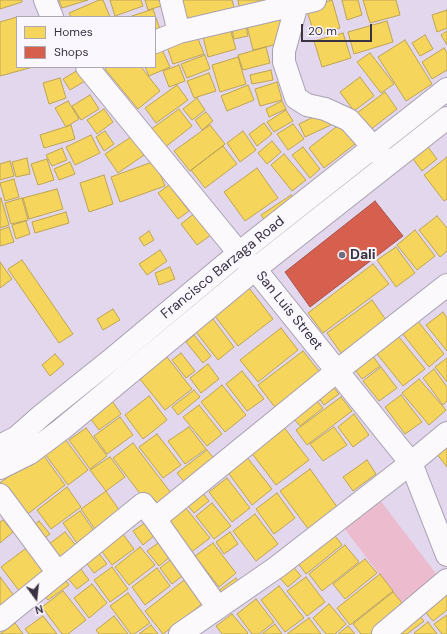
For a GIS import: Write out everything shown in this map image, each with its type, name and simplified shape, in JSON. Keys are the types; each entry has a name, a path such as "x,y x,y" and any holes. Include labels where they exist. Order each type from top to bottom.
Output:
{"street":[{"path":"45,0 52,16"},
{"path":"171,0 179,32"},
{"path":"156,42 179,32 302,1"},
{"path":"302,1 284,51 284,62 296,98 307,105 324,109 349,120 374,147 388,165"},
{"name":"San Luis Street","path":"89,68 239,253 255,269 411,463 447,555"},
{"name":"Francisco Barzaga Road","path":"0,446 17,437 239,253 447,89"},
{"name":"Francisco Barzaga Road","path":"0,468 30,453 62,429 255,269 446,121"},
{"path":"155,519 337,371 447,285"},
{"path":"180,634 277,566 411,463 447,433"},
{"path":"0,495 58,573"},
{"path":"0,620 143,504 218,608"},
{"path":"383,634 447,580"}],"shaded area":[{"path":"380,500 437,575 401,603 344,528"}],"building: Homes":[{"path":"0,0 22,0 22,2 0,9"},
{"path":"59,0 88,0 62,8"},
{"path":"99,0 103,0 110,16 70,16 69,13"},
{"path":"110,0 141,0 143,6 115,16"},
{"path":"145,0 167,0 168,4 148,10"},
{"path":"173,0 232,0 235,11 180,25"},
{"path":"238,0 264,0 265,6 240,12"},
{"path":"332,0 340,28 315,36 306,8"},
{"path":"342,0 358,0 362,15 347,20"},
{"path":"363,0 396,0 400,15 370,23"},
{"path":"153,9 155,16 132,16"},
{"path":"447,10 447,28 437,32 432,15"},
{"path":"290,13 278,44 253,50 245,18"},
{"path":"16,17 16,68 29,68 0,76 0,22"},
{"path":"156,18 162,35 156,37"},
{"path":"245,21 248,36 234,39 231,25"},
{"path":"387,21 393,42 354,54 348,32"},
{"path":"229,25 236,49 208,57 202,33"},
{"path":"195,31 204,54 173,64 165,41"},
{"path":"447,31 447,45 441,35"},
{"path":"343,33 351,58 322,67 314,41"},
{"path":"425,35 433,49 420,56 412,43"},
{"path":"405,40 432,84 406,101 378,57"},
{"path":"159,43 170,67 149,76 145,68 156,68 156,44"},
{"path":"266,47 270,63 243,70 238,55"},
{"path":"444,48 447,53 447,70 432,79 422,62"},
{"path":"370,53 394,84 381,93 357,62"},
{"path":"205,55 210,69 187,78 181,64"},
{"path":"238,57 246,84 220,92 212,65"},
{"path":"179,65 185,81 169,87 163,71"},
{"path":"142,68 160,91 138,109 105,69"},
{"path":"78,70 85,81 70,90 63,79"},
{"path":"271,70 273,80 252,84 250,75"},
{"path":"209,73 216,91 194,98 187,81"},
{"path":"360,77 374,96 354,111 340,92"},
{"path":"60,78 66,98 49,104 43,83"},
{"path":"277,82 282,100 260,106 255,89"},
{"path":"177,85 188,100 156,123 145,108"},
{"path":"248,85 254,100 227,111 221,96"},
{"path":"385,92 397,109 370,130 357,113"},
{"path":"90,95 99,109 81,120 72,106"},
{"path":"197,98 205,110 192,120 183,109"},
{"path":"68,101 79,119 66,127 55,108"},
{"path":"282,101 286,109 269,117 266,109"},
{"path":"104,109 113,122 97,134 87,120"},
{"path":"179,109 192,126 164,148 150,130"},
{"path":"286,110 293,121 274,132 267,122"},
{"path":"326,111 333,124 305,137 299,124"},
{"path":"206,112 213,121 202,130 195,120"},
{"path":"264,123 272,134 257,146 249,134"},
{"path":"293,124 304,139 288,150 277,134"},
{"path":"340,124 355,144 324,168 309,148"},
{"path":"71,125 75,139 44,148 40,135"},
{"path":"210,125 225,144 190,171 174,151"},
{"path":"105,131 114,144 104,151 96,137"},
{"path":"243,131 256,150 240,162 227,143"},
{"path":"91,135 100,153 75,165 66,147"},
{"path":"131,137 144,155 118,173 105,154"},
{"path":"272,141 281,152 267,164 258,153"},
{"path":"223,146 237,164 205,188 191,170"},
{"path":"303,147 320,169 310,178 292,155"},
{"path":"428,147 437,159 422,171 413,159"},
{"path":"62,148 67,160 52,166 46,155"},
{"path":"284,154 306,180 292,191 271,165"},
{"path":"447,157 447,199 444,201 424,175"},
{"path":"27,158 30,174 16,177 12,162"},
{"path":"47,159 54,180 38,185 31,164"},
{"path":"10,161 14,176 0,180 0,164"},
{"path":"155,161 165,186 120,202 111,177"},
{"path":"70,162 75,174 59,180 54,169"},
{"path":"257,168 278,198 245,221 224,192"},
{"path":"104,175 113,204 89,212 80,183"},
{"path":"14,179 19,197 5,201 0,183"},
{"path":"169,185 189,211 178,219 158,193"},
{"path":"57,189 63,209 29,219 23,198"},
{"path":"291,195 298,206 269,227 261,215"},
{"path":"1,198 9,225 0,228 0,199"},
{"path":"22,198 28,220 11,224 5,203"},
{"path":"66,212 69,223 35,233 32,222"},
{"path":"195,213 211,235 197,245 181,224"},
{"path":"437,216 447,228 447,251 440,257 419,230"},
{"path":"26,221 30,234 16,239 12,225"},
{"path":"9,227 14,242 0,246 0,230"},
{"path":"415,230 435,256 417,270 397,245"},
{"path":"149,231 154,240 144,246 139,238"},
{"path":"396,247 415,273 396,287 377,260"},
{"path":"160,250 167,261 147,275 139,264"},
{"path":"22,260 73,334 59,343 8,269"},
{"path":"0,262 12,279 0,288"},
{"path":"373,264 389,284 323,333 308,313"},
{"path":"170,267 175,279 159,285 155,273"},
{"path":"246,284 273,319 238,346 211,311"},
{"path":"372,300 386,320 341,353 327,333"},
{"path":"113,309 120,320 103,330 97,319"},
{"path":"443,312 447,318 447,351 426,325"},
{"path":"413,315 444,354 429,367 398,328"},
{"path":"213,319 234,347 218,360 196,332"},
{"path":"281,328 298,350 258,382 240,360"},
{"path":"394,331 425,369 403,386 373,349"},
{"path":"194,335 211,356 203,363 186,342"},
{"path":"365,345 380,366 362,379 347,359"},
{"path":"303,351 323,376 277,410 258,385"},
{"path":"181,353 195,371 186,378 172,360"},
{"path":"55,354 64,364 50,376 42,365"},
{"path":"167,357 192,389 165,410 139,378"},
{"path":"447,358 447,382 435,367"},
{"path":"208,364 219,379 201,393 190,378"},
{"path":"381,367 397,388 379,401 363,381"},
{"path":"434,369 447,387 447,401 443,405 423,378"},
{"path":"242,371 264,399 247,411 226,384"},
{"path":"419,379 446,410 429,425 402,393"},
{"path":"327,380 339,394 324,405 313,390"},
{"path":"222,385 246,415 225,432 201,402"},
{"path":"194,390 200,397 178,415 172,407"},
{"path":"401,395 422,422 405,434 385,407"},
{"path":"149,396 167,420 143,439 125,415"},
{"path":"313,396 323,408 300,426 290,414"},
{"path":"341,397 352,411 307,445 296,430"},
{"path":"110,398 121,414 99,430 87,414"},
{"path":"199,405 222,434 207,446 183,417"},
{"path":"354,414 369,435 353,447 338,427"},
{"path":"120,417 133,435 107,454 94,436"},
{"path":"280,422 309,460 276,485 247,447"},
{"path":"189,427 206,449 185,464 168,441"},
{"path":"334,427 347,445 323,461 310,444"},
{"path":"86,428 107,456 90,469 69,440"},
{"path":"157,434 181,465 163,478 139,447"},
{"path":"65,439 88,470 68,485 45,454"},
{"path":"447,439 447,467 433,449"},
{"path":"133,443 171,493 151,508 113,458"},
{"path":"207,450 217,462 187,485 177,473"},
{"path":"41,452 65,485 25,516 0,483"},
{"path":"246,456 272,489 252,505 227,471"},
{"path":"110,457 125,477 106,491 90,470"},
{"path":"367,460 376,474 353,491 343,477"},
{"path":"310,469 338,508 309,530 280,491"},
{"path":"227,478 250,508 232,522 209,492"},
{"path":"67,487 81,507 51,529 37,510"},
{"path":"200,490 209,501 194,513 185,502"},
{"path":"106,491 124,517 99,535 81,509"},
{"path":"277,493 295,518 274,534 256,509"},
{"path":"212,503 231,526 214,539 196,516"},
{"path":"185,507 210,538 190,553 166,521"},
{"path":"80,511 97,535 79,546 63,523"},
{"path":"255,514 278,544 256,561 233,531"},
{"path":"3,520 13,532 0,543 0,522"},
{"path":"39,521 50,534 38,543 28,530"},
{"path":"146,522 155,535 143,545 133,531"},
{"path":"119,529 134,549 112,565 97,545"},
{"path":"330,529 342,545 306,574 294,558"},
{"path":"65,532 78,548 59,564 45,547"},
{"path":"230,532 238,544 224,554 216,542"},
{"path":"161,541 172,555 159,566 147,551"},
{"path":"213,543 236,573 219,587 195,556"},
{"path":"345,545 359,562 322,591 309,574"},
{"path":"29,546 48,572 20,592 1,567"},
{"path":"94,547 107,564 94,573 81,556"},
{"path":"140,547 155,565 129,585 115,567"},
{"path":"174,557 186,573 172,584 160,568"},
{"path":"365,559 377,573 345,599 333,584"},
{"path":"290,563 301,576 288,587 277,575"},
{"path":"77,564 89,580 77,589 64,574"},
{"path":"112,567 128,589 110,602 94,580"},
{"path":"157,568 170,586 145,605 132,587"},
{"path":"61,574 69,585 48,600 40,589"},
{"path":"380,574 393,591 350,625 337,608"},
{"path":"0,577 18,601 0,614"},
{"path":"188,577 206,601 163,634 145,611"},
{"path":"306,577 325,602 307,616 287,591"},
{"path":"236,578 243,587 225,600 218,591"},
{"path":"92,584 107,603 89,618 74,598"},
{"path":"279,586 304,618 285,632 261,600"},
{"path":"63,591 86,620 68,634 62,634 42,607"},
{"path":"393,592 408,610 378,634 361,634 353,624"},
{"path":"128,593 150,623 134,634 131,634 110,606"},
{"path":"447,594 447,610 433,621 422,608"},
{"path":"256,599 274,622 259,634 252,634 237,614"},
{"path":"329,604 346,624 335,634 326,634 313,618"},
{"path":"415,610 424,621 407,634 396,634"},
{"path":"232,614 248,633 247,634 222,634 216,626"},
{"path":"447,615 447,634 442,634 434,624"},
{"path":"43,616 57,634 29,634 25,629"},
{"path":"114,616 128,634 99,634 96,630"},
{"path":"309,618 321,634 287,634"},
{"path":"428,622 437,634 414,633"},
{"path":"15,623 23,634 0,634"},
{"path":"275,624 282,634 262,634"},
{"path":"151,625 158,634 139,634"},
{"path":"348,626 355,634 338,634"}],"building: Shops":[{"name":"Dali","path":"375,201 403,236 310,307 285,272"}],"place":[{"name":"Dali","path":"342,255"}]}
